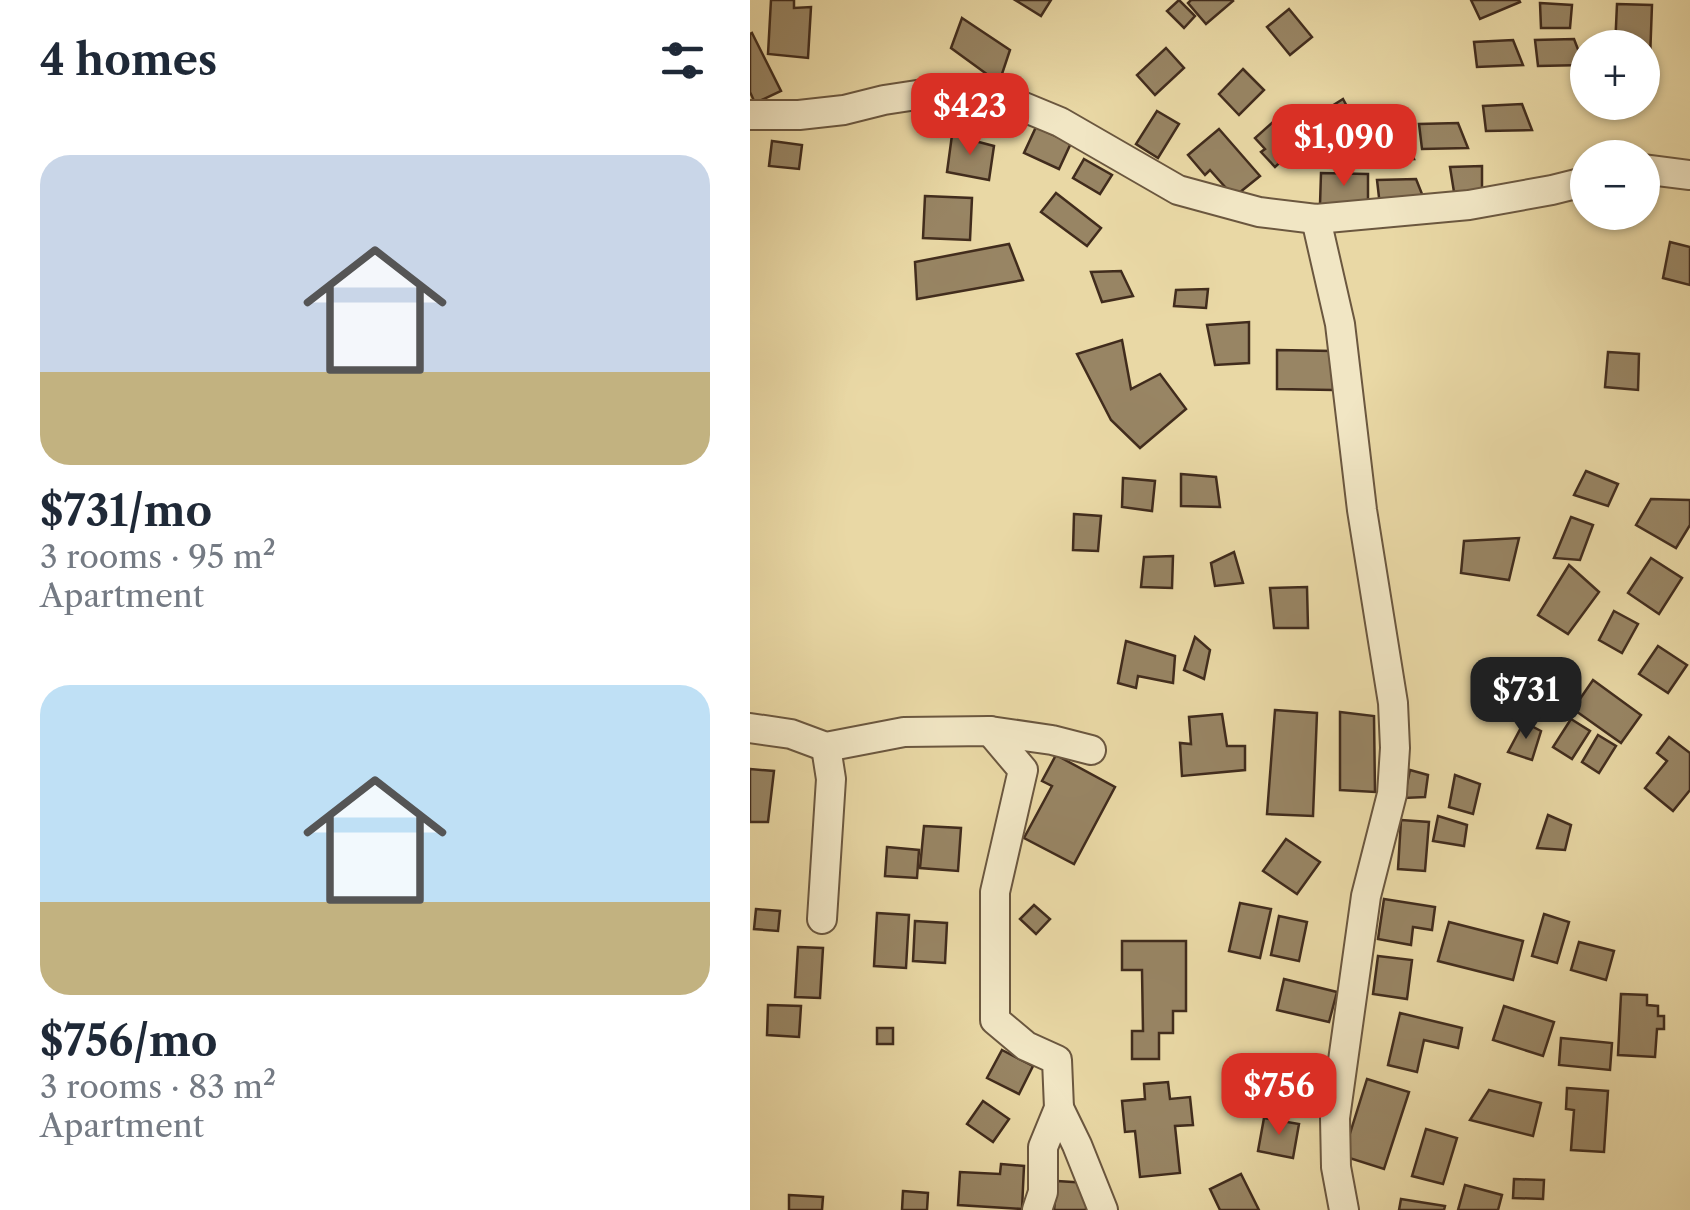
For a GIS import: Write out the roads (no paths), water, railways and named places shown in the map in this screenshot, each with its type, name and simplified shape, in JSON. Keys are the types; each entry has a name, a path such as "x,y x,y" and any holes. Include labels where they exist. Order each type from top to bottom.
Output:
{"street":[{"path":"750,115 798,116 930,93 1014,103 1060,122 1178,190 1258,212 1316,219 1469,205 1570,186"},
{"path":"1660,171 1690,175"},
{"path":"1316,219 1340,324 1362,510 1393,703 1395,748 1392,794 1366,896 1335,1118 1336,1167 1344,1210"},
{"path":"750,728 790,734 826,747 904,732 990,731 1091,750"},
{"path":"990,731 1023,770 994,892 995,1020 1026,1046 1057,1060 1058,1108 1043,1147 1044,1192 1037,1210"},
{"path":"822,920 831,780 826,747"},
{"path":"831,780 851,800"},
{"path":"1058,1108 1103,1210"}]}
